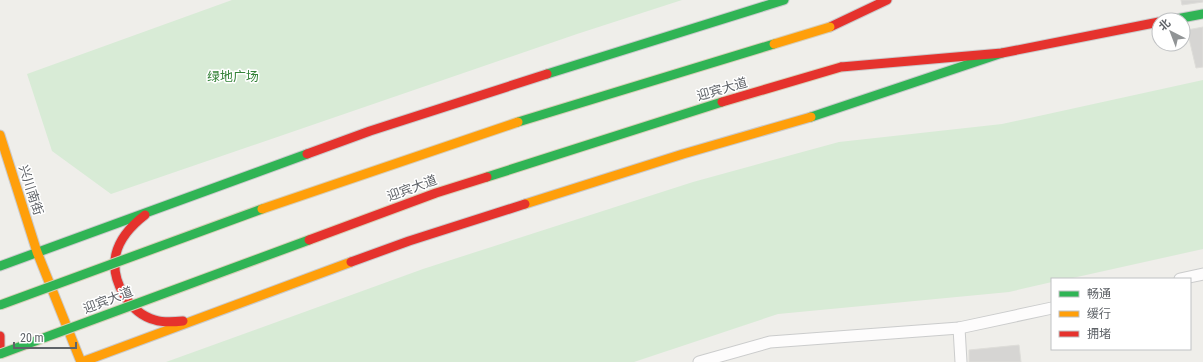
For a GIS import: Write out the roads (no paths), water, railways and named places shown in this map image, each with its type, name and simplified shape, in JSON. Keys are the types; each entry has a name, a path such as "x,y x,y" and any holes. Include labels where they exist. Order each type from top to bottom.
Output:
{"main road":[{"path":"0,266 370,131 642,43 784,0"},
{"path":"0,305 418,155 664,76 830,27 887,0"},
{"path":"1191,16 1203,14"},
{"path":"81,362 409,241 683,154 832,111 1002,53 1151,24"},
{"name":"迎宾大道","path":"0,354 436,193 680,114 841,67 1002,53"},
{"name":"兴川南街","path":"0,135 37,252 81,362"},
{"path":"154,209 138,220 122,239 116,251 114,271 116,282 122,293 136,309 152,319 170,322 196,320"},
{"path":"0,336 0,350"}],"lane":[{"path":"1185,278 1203,274"},
{"path":"699,362 770,342 959,328 1051,308"},
{"path":"959,328 961,362"}],"park label":[{"name":"绿地广场","path":"233,76"}]}
